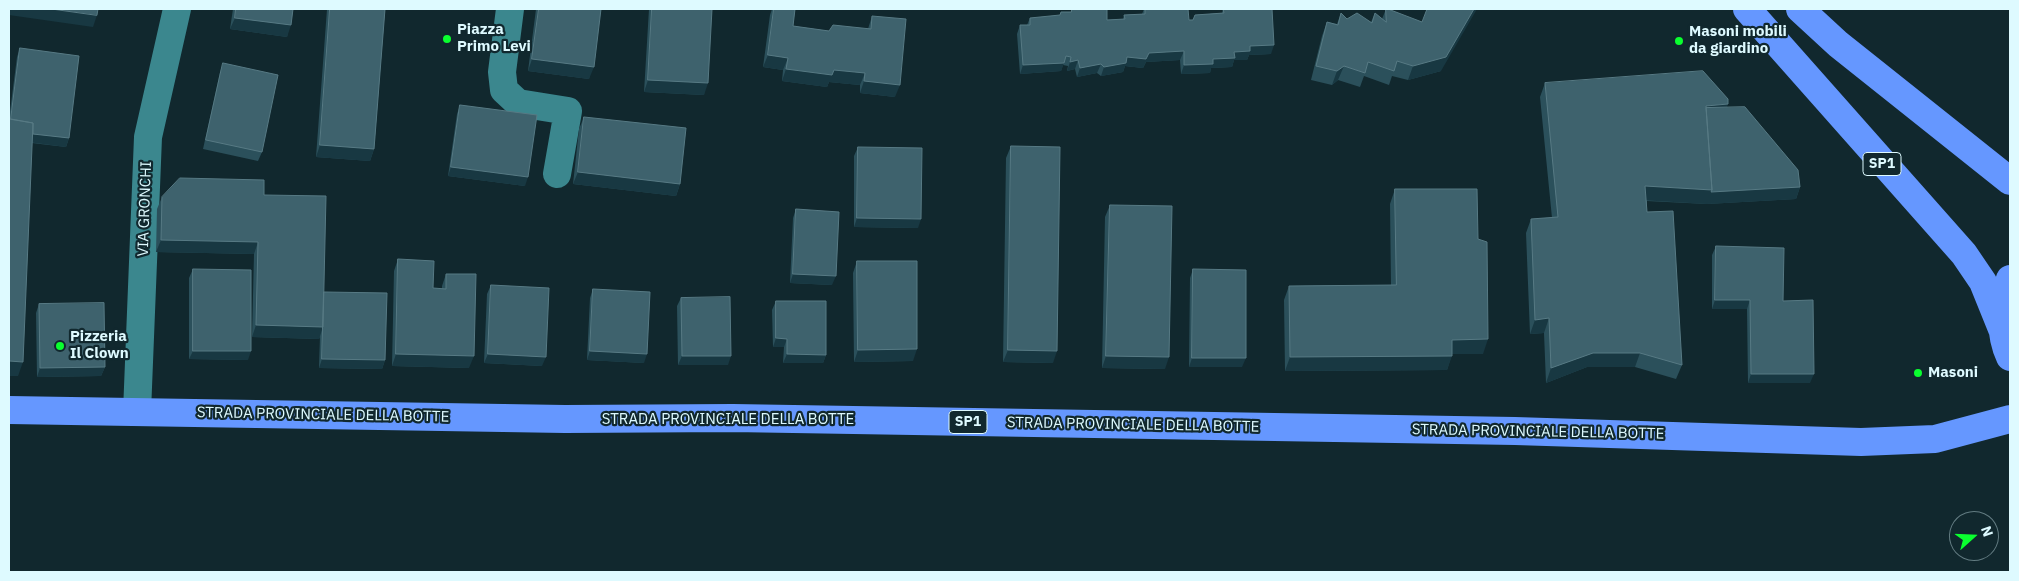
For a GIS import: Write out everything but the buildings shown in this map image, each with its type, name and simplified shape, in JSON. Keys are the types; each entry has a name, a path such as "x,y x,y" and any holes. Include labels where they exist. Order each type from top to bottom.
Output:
{"main road":[{"name":"SP1","path":"1747,9 1964,254 1983,282 2002,329 2010,357"},
{"path":"1800,9 1838,44 2010,181"},
{"name":"SP1","path":"2002,329 2004,298 2010,279"},
{"name":"STRADA PROVINCIALE DELLA BOTTE","path":"9,410 1515,431 1861,442 1943,438 2010,419"}],"street":[{"name":"VIA GRONCHI","path":"137,412 148,137 177,9"},
{"path":"510,9 502,72 504,90 518,103 568,111 557,174"}],"place":[{"name":"Piazza Primo Levi","path":"447,39"},
{"name":"Masoni mobili da giardino","path":"1679,41"},
{"name":"Pizzeria Il Clown","path":"60,346"},
{"name":"Masoni","path":"1918,373"}]}
